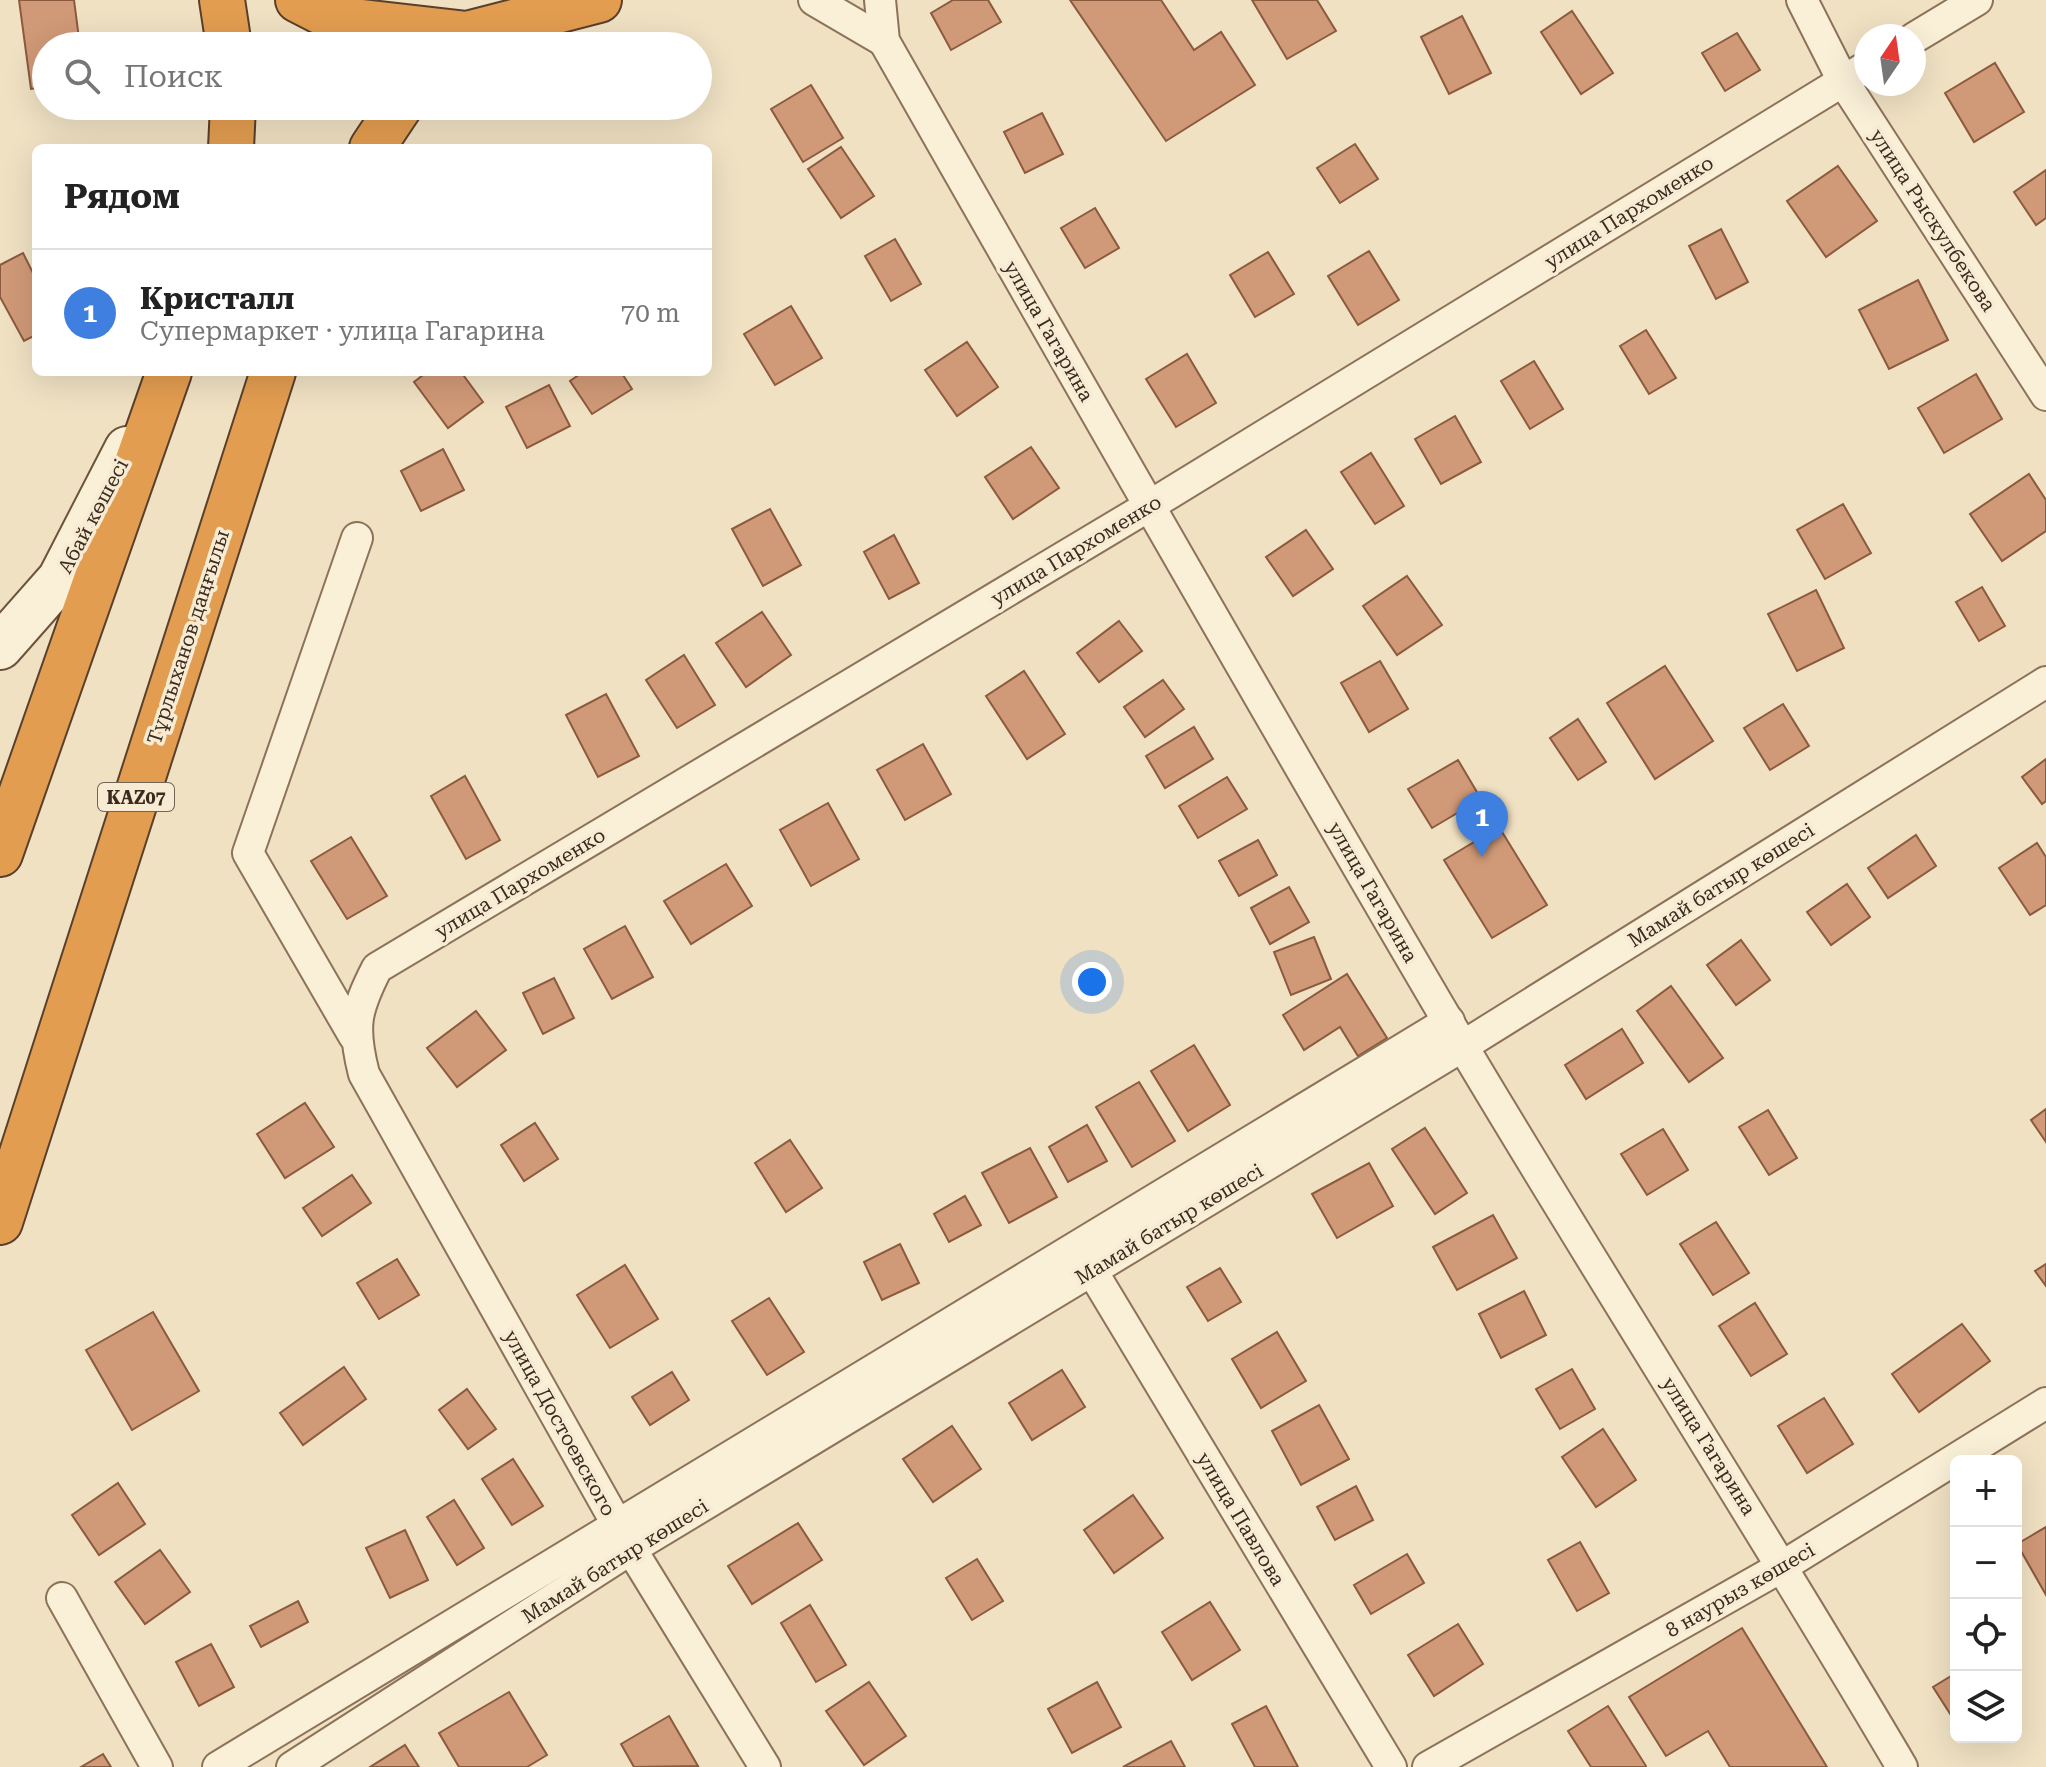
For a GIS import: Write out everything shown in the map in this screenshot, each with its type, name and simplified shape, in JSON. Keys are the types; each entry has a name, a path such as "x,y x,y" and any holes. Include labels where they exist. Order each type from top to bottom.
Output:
{"highway":[{"path":"222,0 227,32"},
{"path":"298,0 335,19 413,32"},
{"path":"489,32 599,0"},
{"path":"231,144 232,120"},
{"path":"375,144 391,120"},
{"path":"0,854 167,376"},
{"name":"Тұрлыханов даңғылы","path":"0,1222 272,376"}],"main road":[{"name":"Абай көшесі","path":"0,647 60,579 166,376"}],"street":[{"path":"814,0 884,41"},
{"name":"улица Гагарина","path":"880,0 884,41 1149,506 1456,1034 1783,1566 1902,1767"},
{"name":"улица Рыскулбекова","path":"1802,0 1854,74"},
{"path":"1926,31 1977,0"},
{"name":"улица Пархоменко","path":"364,1074 354,1036 362,998 377,968 1149,506 1854,74"},
{"name":"улица Рыскулбекова","path":"1867,96 2046,395"},
{"path":"354,1036 248,853 357,538"},
{"name":"Мамай батыр көшесі","path":"292,1767 624,1536 2046,682"},
{"name":"Мамай батыр көшесі","path":"218,1767 1092,1271 1456,1034"},
{"name":"улица Достоевского","path":"364,1074 624,1536 765,1767"},
{"name":"улица Павлова","path":"1092,1271 1391,1767"},
{"name":"8 наурыз көшесі","path":"1428,1767 1783,1566 2046,1403"},
{"path":"62,1598 157,1767"}],"building":[{"path":"19,0 74,0 78,32 32,32 31,89"},
{"path":"953,0 988,0 1001,22 951,50 931,13"},
{"path":"1070,0 1161,0 1194,50 1221,32 1255,85 1166,141"},
{"path":"1252,0 1317,0 1336,31 1287,59"},
{"path":"1572,11 1613,73 1581,94 1541,32"},
{"path":"1462,16 1491,73 1449,94 1421,37"},
{"path":"1737,33 1760,70 1725,91 1702,53"},
{"path":"1995,63 2024,112 1974,142 1945,93"},
{"path":"811,85 843,138 803,162 771,109"},
{"path":"1042,113 1063,154 1025,173 1004,132"},
{"path":"1355,144 1378,179 1340,203 1317,168"},
{"path":"841,147 874,196 841,218 808,169"},
{"path":"1838,166 1877,221 1826,257 1787,201"},
{"path":"2046,170 2046,218 2036,225 2014,192"},
{"path":"1095,208 1119,248 1085,268 1061,228"},
{"path":"1721,229 1748,282 1716,299 1689,246"},
{"path":"895,239 921,284 891,301 865,256"},
{"path":"1369,251 1399,300 1358,325 1328,276"},
{"path":"1268,252 1294,294 1255,317 1230,275"},
{"path":"23,253 32,271 32,337 24,341 0,297 0,265"},
{"path":"1918,280 1948,340 1889,369 1859,310"},
{"path":"791,306 822,358 775,385 744,334"},
{"path":"1646,330 1676,378 1649,394 1620,346"},
{"path":"967,342 998,387 957,416 925,370"},
{"path":"1187,354 1216,403 1176,427 1146,379"},
{"path":"1534,361 1563,409 1530,429 1501,381"},
{"path":"1976,374 2002,419 1944,453 1918,408"},
{"path":"422,376 464,376 483,402 448,428 414,382"},
{"path":"577,376 624,376 632,389 592,414 570,381"},
{"path":"549,385 570,426 527,448 506,407"},
{"path":"1455,416 1481,462 1441,484 1415,439"},
{"path":"1031,447 1059,488 1013,519 985,477"},
{"path":"443,449 464,490 421,511 401,471"},
{"path":"1371,453 1404,506 1375,524 1341,472"},
{"path":"2029,474 2046,500 2046,531 2002,561 1970,514"},
{"path":"1843,504 1871,553 1825,579 1797,530"},
{"path":"770,509 801,565 763,586 732,529"},
{"path":"1306,530 1333,569 1293,596 1266,557"},
{"path":"894,535 919,583 889,599 864,552"},
{"path":"1407,576 1442,625 1397,655 1363,606"},
{"path":"1982,587 2005,626 1979,641 1956,602"},
{"path":"1816,590 1844,648 1797,671 1768,614"},
{"path":"762,612 791,655 746,687 716,643"},
{"path":"1119,621 1142,651 1099,682 1077,653"},
{"path":"684,655 715,705 677,728 646,680"},
{"path":"1380,661 1408,709 1369,732 1341,683"},
{"path":"1665,666 1713,741 1655,779 1607,703"},
{"path":"1024,671 1065,734 1027,759 986,696"},
{"path":"1163,680 1184,709 1145,737 1124,707"},
{"path":"606,694 639,756 598,777 566,715"},
{"path":"1783,704 1809,746 1770,770 1744,728"},
{"path":"1578,719 1606,762 1578,780 1550,738"},
{"path":"1194,727 1213,759 1165,788 1146,756"},
{"path":"923,744 951,794 905,820 877,770"},
{"path":"2046,759 2046,801 2042,804 2022,777"},
{"path":"1458,760 1481,799 1432,828 1408,789"},
{"path":"465,776 500,840 466,859 431,796"},
{"path":"1227,777 1247,809 1198,838 1179,806"},
{"path":"828,803 859,859 811,886 780,830"},
{"path":"1499,827 1547,905 1492,938 1444,860"},
{"path":"1916,835 1936,866 1888,898 1868,868"},
{"path":"351,837 387,896 347,919 311,861"},
{"path":"1258,840 1277,875 1239,896 1219,861"},
{"path":"2037,843 2046,857 2046,905 2030,915 1999,868"},
{"path":"726,864 752,906 691,944 664,901"},
{"path":"1847,884 1870,917 1831,945 1807,912"},
{"path":"1289,887 1309,922 1270,944 1251,908"},
{"path":"625,926 653,977 612,999 584,949"},
{"path":"1314,937 1331,979 1291,995 1274,952"},
{"path":"1741,940 1770,980 1736,1005 1707,965"},
{"path":"1347,974 1387,1038 1358,1056 1340,1027 1304,1050 1283,1015"},
{"path":"554,978 574,1018 543,1034 523,993"},
{"path":"1671,986 1723,1058 1689,1082 1637,1011"},
{"path":"476,1011 506,1050 457,1087 427,1048"},
{"path":"1622,1029 1643,1063 1586,1099 1565,1065"},
{"path":"1194,1045 1230,1105 1188,1131 1151,1071"},
{"path":"1139,1082 1175,1141 1132,1167 1096,1107"},
{"path":"305,1103 334,1147 285,1178 257,1134"},
{"path":"2046,1109 2046,1142 2031,1120"},
{"path":"1768,1110 1797,1158 1769,1175 1739,1127"},
{"path":"535,1123 558,1159 524,1181 501,1145"},
{"path":"1087,1125 1107,1161 1068,1182 1049,1147"},
{"path":"1425,1128 1467,1193 1435,1214 1392,1149"},
{"path":"1663,1129 1688,1170 1647,1195 1621,1154"},
{"path":"790,1140 822,1188 786,1212 755,1163"},
{"path":"1030,1148 1057,1197 1009,1223 982,1173"},
{"path":"1369,1163 1393,1206 1337,1238 1312,1194"},
{"path":"352,1175 371,1203 322,1236 303,1208"},
{"path":"965,1196 981,1225 949,1242 934,1214"},
{"path":"1493,1215 1517,1258 1457,1290 1433,1247"},
{"path":"1716,1222 1749,1273 1713,1295 1680,1244"},
{"path":"900,1244 919,1283 882,1300 864,1262"},
{"path":"397,1259 419,1295 379,1319 357,1283"},
{"path":"2046,1264 2046,1286 2035,1271"},
{"path":"625,1265 658,1319 610,1348 577,1295"},
{"path":"1220,1268 1241,1302 1208,1321 1187,1287"},
{"path":"1524,1291 1546,1335 1501,1358 1479,1314"},
{"path":"769,1298 804,1352 767,1375 732,1321"},
{"path":"1755,1303 1787,1354 1751,1376 1719,1326"},
{"path":"153,1312 199,1391 132,1430 86,1350"},
{"path":"1962,1324 1990,1361 1919,1412 1892,1374"},
{"path":"1277,1332 1306,1381 1261,1408 1232,1359"},
{"path":"344,1367 366,1399 303,1445 280,1413"},
{"path":"1572,1369 1595,1409 1560,1429 1536,1389"},
{"path":"1062,1370 1085,1407 1032,1440 1009,1403"},
{"path":"672,1372 689,1400 650,1425 632,1397"},
{"path":"467,1389 496,1429 468,1449 439,1410"},
{"path":"1824,1398 1853,1444 1807,1473 1778,1426"},
{"path":"1319,1405 1349,1459 1301,1485 1272,1431"},
{"path":"952,1426 981,1469 933,1502 903,1459"},
{"path":"1603,1429 1636,1480 1596,1507 1562,1457"},
{"path":"513,1459 543,1506 512,1525 482,1479"},
{"path":"118,1483 145,1524 99,1555 72,1515"},
{"path":"1356,1486 1373,1520 1335,1540 1317,1507"},
{"path":"1133,1495 1163,1538 1114,1573 1084,1530"},
{"path":"454,1500 484,1548 457,1565 427,1517"},
{"path":"798,1523 822,1560 752,1604 728,1566"},
{"path":"2046,1527 2046,1595 2022,1553 2022,1541"},
{"path":"405,1530 428,1580 390,1598 366,1548"},
{"path":"1580,1542 1609,1593 1577,1611 1548,1560"},
{"path":"160,1550 190,1592 145,1624 115,1582"},
{"path":"1407,1554 1424,1583 1371,1614 1354,1585"},
{"path":"977,1559 1003,1601 972,1620 946,1578"},
{"path":"298,1601 308,1622 261,1647 250,1626"},
{"path":"1210,1602 1240,1650 1192,1680 1162,1632"},
{"path":"810,1605 846,1665 816,1682 781,1623"},
{"path":"1458,1624 1483,1664 1434,1696 1408,1655"},
{"path":"1742,1628 1827,1767 1730,1767 1708,1731 1666,1756 1629,1697"},
{"path":"211,1644 234,1687 199,1706 176,1662"},
{"path":"1950,1677 1950,1714 1933,1687"},
{"path":"869,1682 906,1736 864,1765 826,1711"},
{"path":"1097,1682 1121,1727 1072,1753 1048,1709"},
{"path":"509,1692 547,1755 527,1767 459,1767 439,1733"},
{"path":"1266,1706 1298,1767 1255,1767 1232,1724"},
{"path":"1608,1706 1645,1767 1591,1767 1568,1731"},
{"path":"669,1716 698,1766 634,1767 621,1744"},
{"path":"1171,1741 1185,1767 1123,1767"},
{"path":"405,1745 419,1767 370,1767"},
{"path":"103,1754 111,1767 81,1767"}],"place":[{"name":"Кристалл","path":"1482,857"}]}
